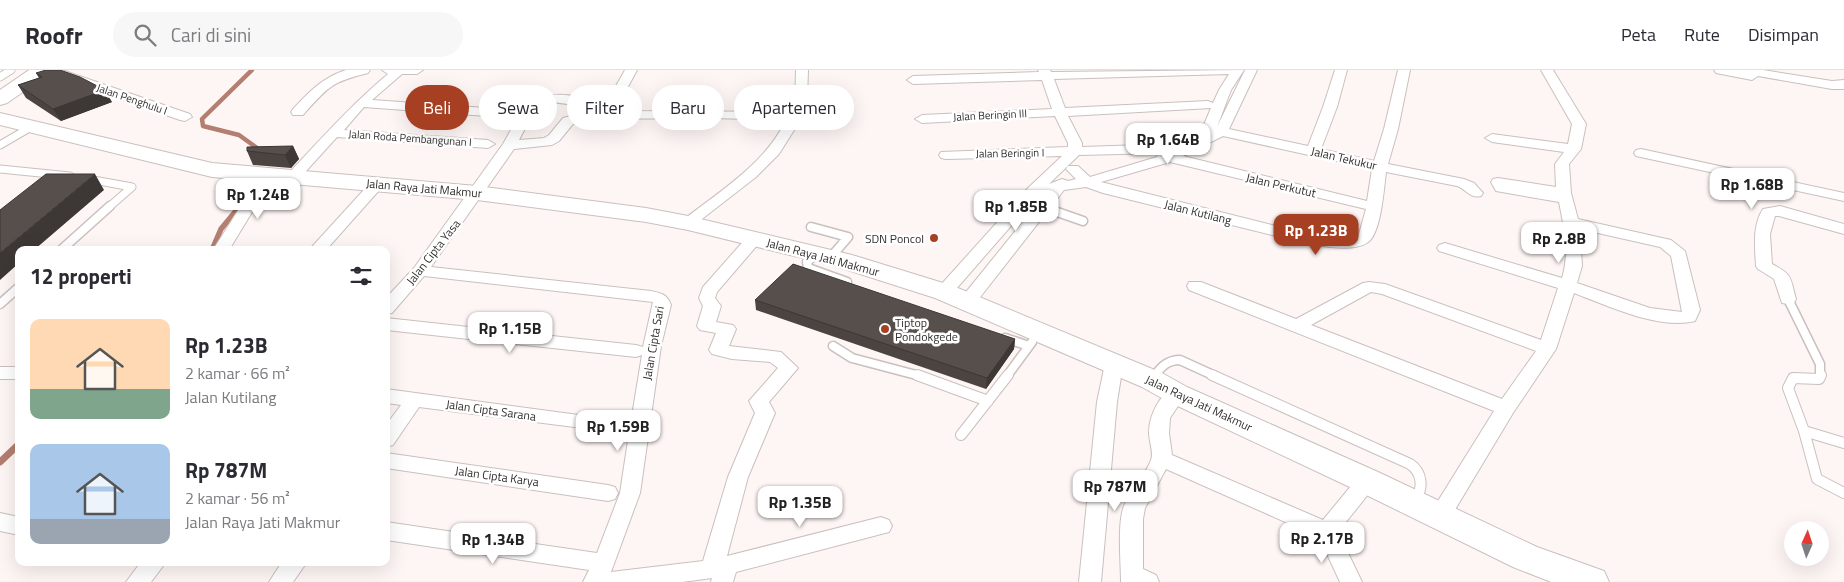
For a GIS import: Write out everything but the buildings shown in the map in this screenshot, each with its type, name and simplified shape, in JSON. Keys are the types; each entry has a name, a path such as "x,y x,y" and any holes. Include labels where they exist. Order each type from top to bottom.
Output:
{"main road":[{"path":"0,99 14,79 42,70"},
{"path":"0,106 14,79"},
{"name":"Jalan Raya Jati Makmur","path":"0,119 212,170 477,193 646,215 824,255 956,297 1034,339 1114,364 1152,380 1177,394 1367,481 1525,557 1591,582"}],"street":[{"name":"Jalan Penghulu I","path":"50,70 185,117"},
{"path":"298,112 330,79 345,73 364,70"},
{"path":"388,70 417,70"},
{"path":"224,246 258,194 332,133 399,70"},
{"path":"623,85 631,70"},
{"path":"802,70 802,85"},
{"path":"1215,131 1225,90 1238,70"},
{"path":"913,80 1051,74 1238,70"},
{"path":"1037,187 1167,153 1215,131 1251,70"},
{"path":"1313,151 1333,99 1341,70"},
{"name":"Jalan Kutilang","path":"1073,179 1108,190 1308,239 1328,242 1361,240 1366,235 1374,207 1380,166 1391,130 1404,70"},
{"path":"1440,517 1506,408 1547,349 1574,266 1574,236 1565,196 1562,164 1574,149 1579,132 1579,124 1547,70"},
{"path":"1720,70 1764,78"},
{"path":"1741,70 1832,85 1844,83 1838,70"},
{"path":"956,297 1043,207 1073,179 1080,151 1075,143 1051,74"},
{"name":"Jalan Cipta Yasa","path":"390,305 420,271 477,193 510,145 532,104 535,101 567,102"},
{"path":"362,103 479,111"},
{"name":"Jalan Beringin III","path":"922,119 1208,105"},
{"path":"642,115 734,115"},
{"path":"510,145 547,142 554,138 567,121"},
{"path":"688,223 751,174 774,151 786,130"},
{"name":"Jalan Tekukur","path":"1215,131 1461,182 1472,187 1476,193"},
{"name":"Jalan Roda Pembangunan I","path":"332,133 488,144"},
{"path":"1492,138 1574,149"},
{"path":"956,297 1037,187 1080,151"},
{"name":"Jalan Beringin I","path":"946,155 1080,151 1167,153"},
{"name":"Jalan Perkutut","path":"1167,153 1374,207"},
{"path":"1641,153 1844,197"},
{"path":"321,246 377,184"},
{"path":"1788,299 1782,276 1764,266 1762,234 1768,212 1780,211 1844,229"},
{"path":"1445,248 1569,286 1643,312 1679,318 1689,317 1691,310 1679,254 1674,248 1665,243 1570,222"},
{"path":"720,572 738,477 765,413 759,402 789,368 775,356 732,353 718,350 727,329 706,326 712,306 707,298 709,291 754,239"},
{"name":"Jalan Cipta Sari","path":"420,271 642,295 660,299 662,305 652,346 630,493 601,576"},
{"path":"1195,286 1506,408"},
{"path":"1298,325 1362,290 1375,287 1385,289 1547,349"},
{"path":"390,324 636,351"},
{"path":"1090,582 1107,402 1114,364"},
{"path":"0,373 15,373"},
{"path":"1137,579 1132,519 1134,507 1162,459 1160,418 1165,408 1177,394"},
{"name":"Jalan Cipta Sarana","path":"390,396 626,428"},
{"path":"390,434 415,399"},
{"path":"1162,459 1327,531 1351,582"},
{"name":"Jalan Cipta Karya","path":"390,461 608,493"},
{"path":"1327,531 1367,481"},
{"path":"0,522 15,525"},
{"path":"390,532 601,576 720,572 880,526"},
{"path":"137,582 151,566"},
{"path":"280,582 293,566"}],"lane":[{"path":"0,77 14,79"},
{"path":"0,144 31,127"},
{"path":"0,169 60,174 132,188 66,246"},
{"path":"52,180 60,174"},
{"path":"1043,207 1083,220"},
{"path":"812,227 848,237 847,240 824,255 807,262 808,268 856,286"},
{"path":"0,304 15,291"},
{"path":"1788,299 1820,364 1821,374 1819,380 1793,378 1788,388 1804,432 1817,479 1844,493"},
{"path":"961,435 1034,339 992,333"},
{"path":"833,346 852,358 910,372 988,401"},
{"path":"1152,380 1168,361 1173,359 1180,360 1410,464 1418,469 1422,476 1418,496 1412,504"},
{"path":"1804,432 1844,443"}],"waterway":[{"path":"252,70 202,119 203,126 239,135 257,148 257,153"},
{"path":"239,207 248,197 255,179"},
{"path":"214,246 221,229 240,206"},
{"path":"0,462 15,448"}],"place":[{"name":"SDN Poncol","path":"934,238"},
{"name":"Tiptop Pondokgede","path":"885,329"}]}
